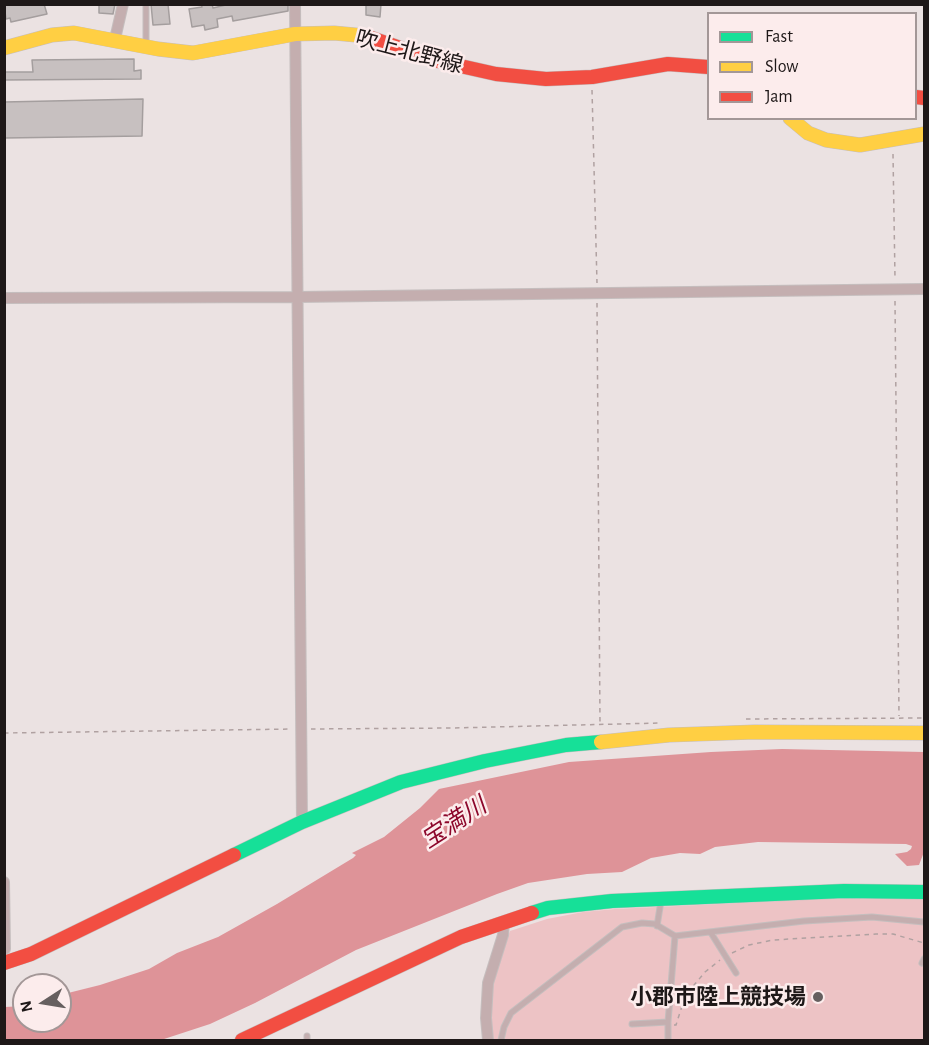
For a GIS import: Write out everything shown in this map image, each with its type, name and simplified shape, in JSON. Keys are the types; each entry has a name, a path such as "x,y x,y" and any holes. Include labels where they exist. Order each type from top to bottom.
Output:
{"street":[{"path":"115,39 123,4"},
{"path":"295,4 302,822"},
{"name":"吹上北野線","path":"4,48 63,33 74,33 115,39 146,47 193,53 295,34 334,33 371,37 438,61 496,74 546,79 592,77 668,64 707,67"},
{"path":"792,120 808,133 826,140 860,145 924,134"},
{"path":"4,298 297,297 924,289"},
{"path":"4,882 5,956 61,940 302,822 401,782 485,761 566,746 669,735 755,732 924,733"},
{"path":"242,1041 461,937 548,908 583,903 844,891 924,892"},
{"path":"488,1041 486,1018 488,983 503,935 504,922"}],"lane":[{"path":"146,4 146,47"},
{"path":"657,926 662,899"},
{"path":"501,1041 504,1027 511,1013 622,927 642,922 657,926 675,936 804,921 872,917 924,922"},
{"path":"711,933 736,973"},
{"path":"668,1041 675,936"},
{"path":"632,1024 668,1024"}],"path":[{"path":"4,733 600,725 597,293 592,77"},
{"path":"893,141 899,717"},
{"path":"668,1024 676,1024 683,1003 696,981 716,962 749,945 792,939 893,934 924,943"}],"shaded area":[{"path":"924,898 924,1040 491,1040 491,986 510,931 547,919 615,909 822,899"}],"water":[{"name":"宝満川","path":"782,749 924,752 924,852 919,865 907,866 895,854 911,849 912,846 906,844 758,842 715,847 700,854 680,853 651,858 622,872 587,874 528,883 497,894 356,950 210,1024 161,1040 5,1040 5,1007 12,1007 12,1033 72,1033 72,992 149,969 177,953 218,937 353,858 356,855 352,853 384,837 420,808 439,789 569,762"}],"building":[{"path":"4,4 44,4 47,14 11,22 10,18 6,19"},
{"path":"99,4 115,4 113,14 99,13"},
{"path":"151,4 168,4 170,24 153,25"},
{"path":"201,4 212,4 213,8 230,4 288,4 288,11 233,21 232,16 217,19 218,27 205,30 204,25 192,27 189,9 202,7"},
{"path":"366,4 381,4 380,17 366,15"},
{"path":"134,59 134,71 141,70 141,79 4,80 4,72 33,72 32,60"},
{"path":"143,99 142,136 4,138 4,102"}],"traffic: fast":[{"path":"234,855 302,822 401,782 485,761 566,745 601,742"},
{"path":"532,913 548,908 612,901 844,891 924,892"}],"traffic: slow":[{"path":"4,48 52,35 74,33 158,49 193,53 295,34 334,33 366,36"},
{"path":"792,120 808,133 826,140 860,145 924,134"},
{"path":"601,742 669,735 755,732 924,733"}],"traffic: jam":[{"path":"366,36 438,61 496,74 546,79 592,77 668,64 707,67"},
{"path":"917,97 924,98"},
{"path":"4,963 31,954 234,855"},
{"path":"242,1040 461,937 532,913"}],"place":[{"name":"小郡市陸上競技場","path":"818,997"}]}
